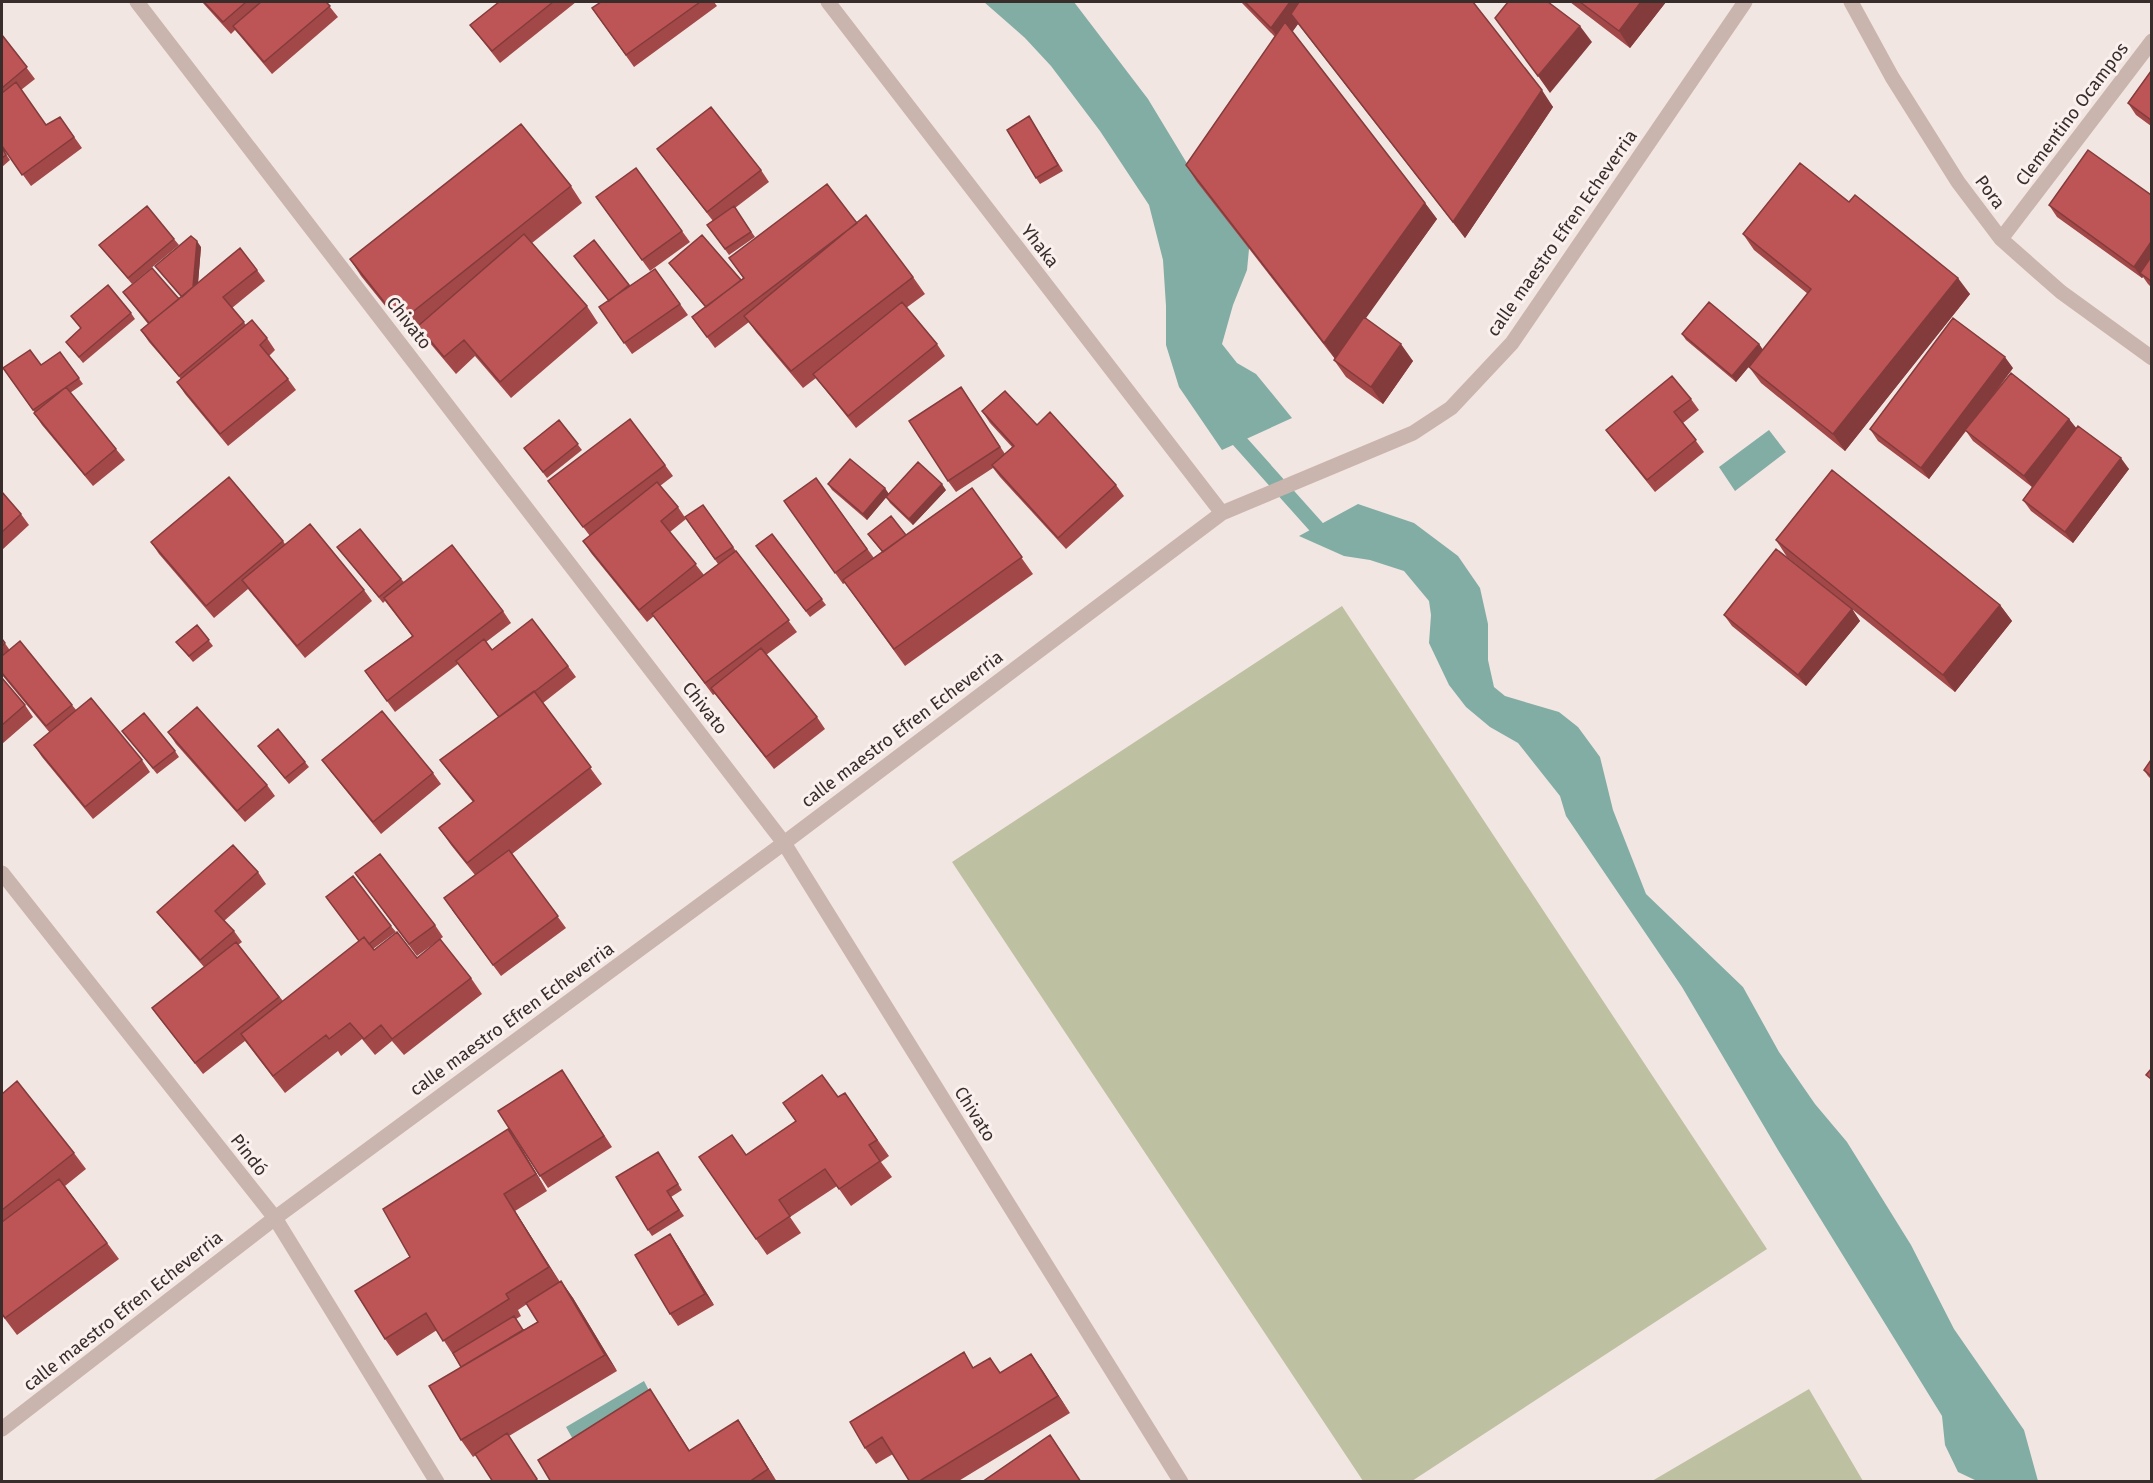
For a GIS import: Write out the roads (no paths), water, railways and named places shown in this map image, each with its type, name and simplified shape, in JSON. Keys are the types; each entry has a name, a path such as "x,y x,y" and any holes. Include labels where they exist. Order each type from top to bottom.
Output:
{"street":[{"name":"Chivato","path":"137,2 784,843 1181,1482"},
{"name":"Yhaka","path":"828,2 1222,513"},
{"name":"calle maestro Efren Echeverria","path":"2,1429 275,1218 784,843 1222,513 1413,434 1451,408 1512,343 1745,2"},
{"name":"Pora","path":"1851,2 1892,77 1958,182 2001,239 2061,292 2151,358"},
{"name":"Clementino Ocampos","path":"2001,239 2151,41"},
{"name":"Pindó","path":"2,873 275,1218 437,1482"}],"water":[{"path":"984,2 1074,2 1148,99 1194,175 1250,239 1247,270 1233,305 1222,344 1237,363 1256,374 1292,418 1222,450 1179,387 1166,345 1163,260 1149,205 1100,131 1051,66 1025,38"},
{"path":"1769,430 1786,452 1735,491 1719,467"},
{"path":"1358,504 1414,523 1458,556 1480,588 1488,624 1488,660 1494,687 1505,696 1559,712 1578,727 1600,757 1613,810 1646,894 1743,987 1779,1052 1815,1104 1847,1142 1911,1245 1954,1329 2024,1430 2038,1481 1977,1481 1958,1472 1945,1445 1942,1416 1778,1150 1682,987 1566,816 1560,796 1518,743 1490,727 1466,707 1449,685 1429,643 1431,615 1429,601 1404,571 1370,560 1344,556 1299,536"},
{"path":"644,1381 657,1406 579,1450 566,1427"}],"waterway":[{"path":"1227,427 1319,530 1333,536"}]}
